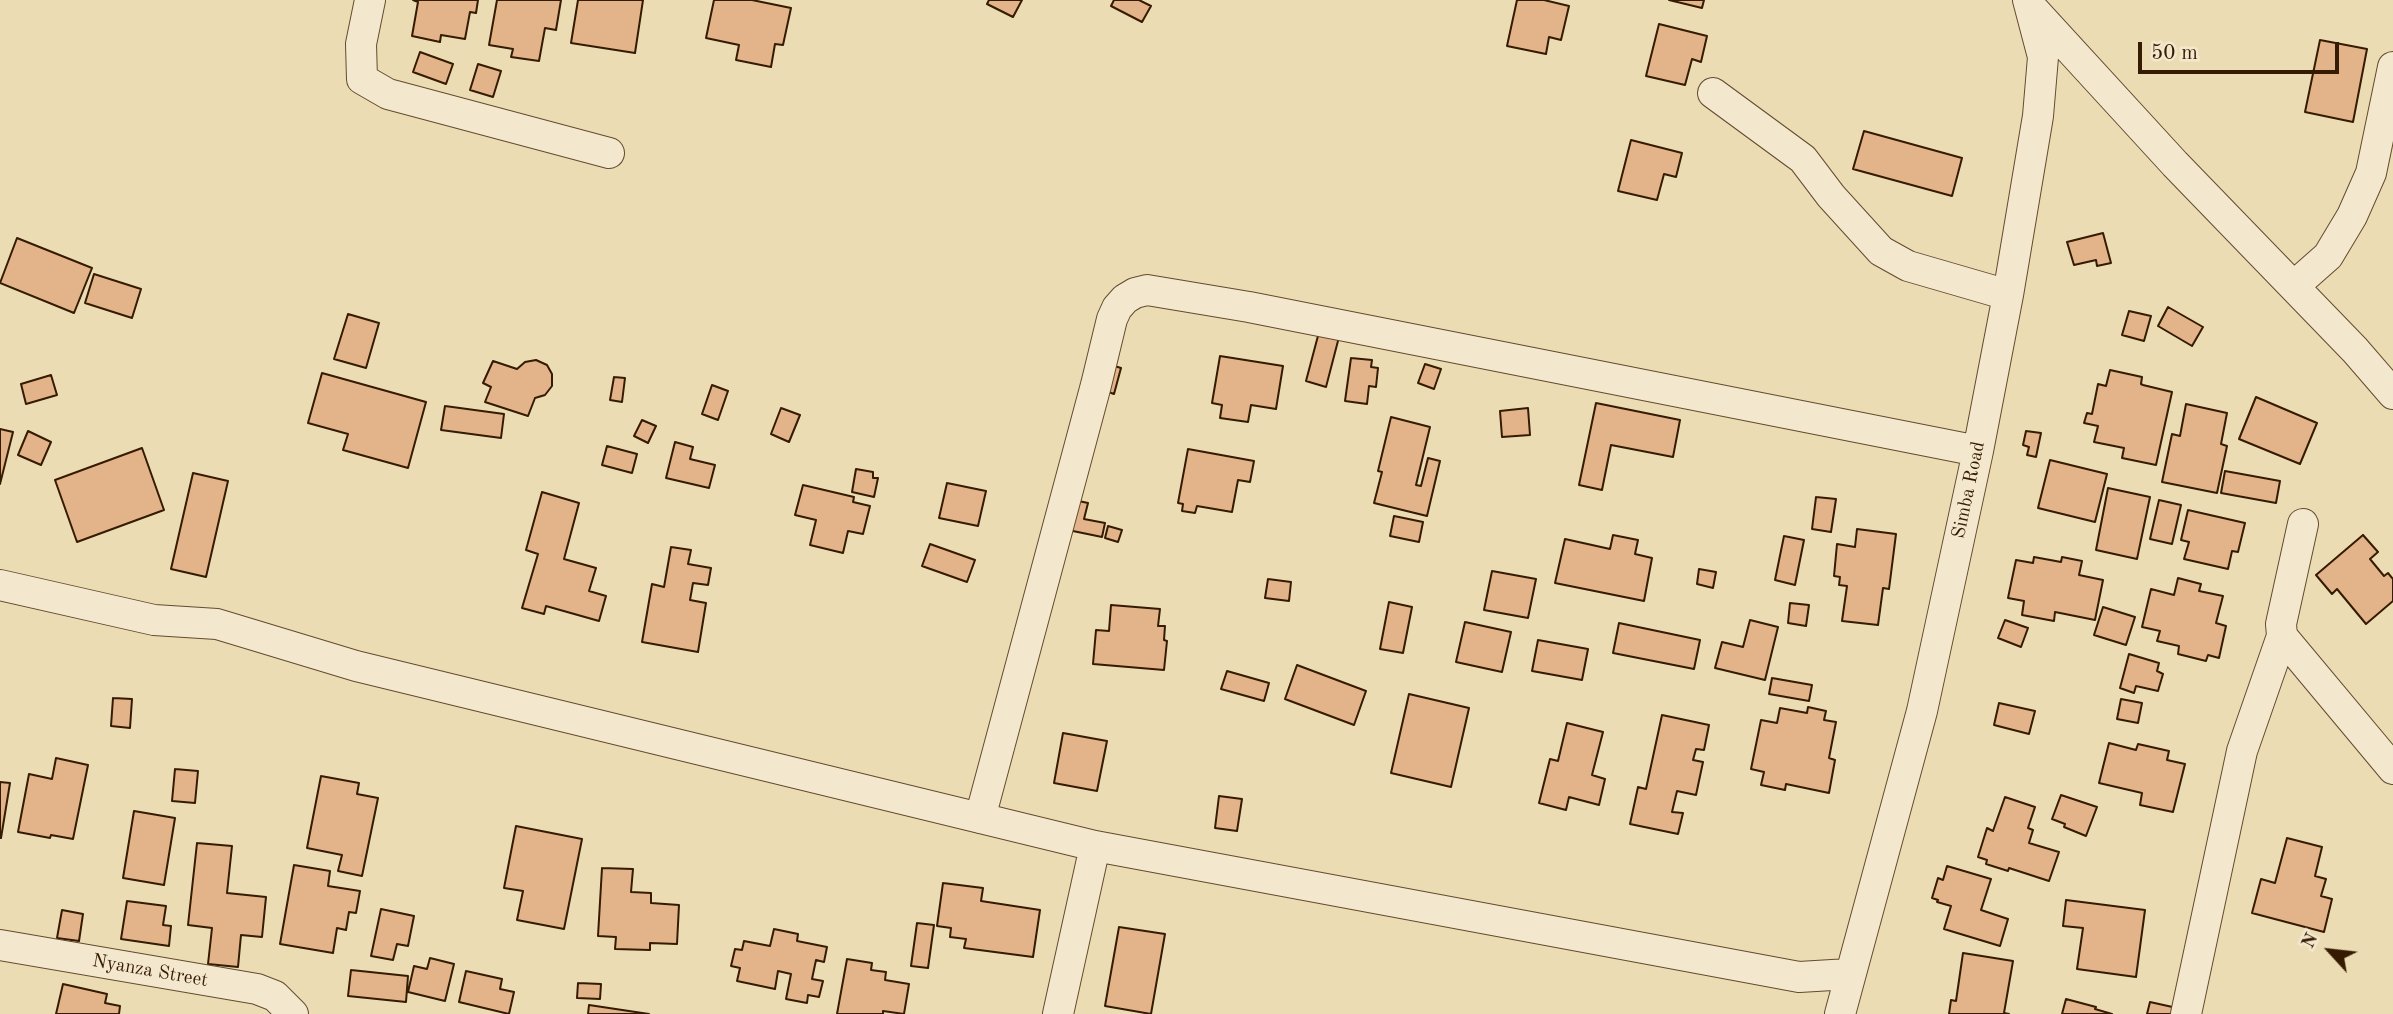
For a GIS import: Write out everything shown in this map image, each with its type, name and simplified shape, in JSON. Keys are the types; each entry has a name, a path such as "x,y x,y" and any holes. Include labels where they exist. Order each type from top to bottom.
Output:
{"street":[{"path":"370,0 361,44 362,79 387,94 609,153"},
{"path":"2027,2 2175,164 2355,350 2393,394"},
{"name":"Simba Road","path":"1843,1012 1849,974 1922,711 1978,451 2008,295 2038,116 2043,57 2027,2"},
{"path":"2294,286 2328,256 2352,216 2371,173 2393,67"},
{"path":"1713,93 1803,159 1831,196 1881,251 1908,266 2008,295"},
{"path":"980,818 1112,319 1117,308 1135,293 1147,290 1249,307 1978,451"},
{"path":"2186,1014 2242,751 2282,636 2281,624 2303,524"},
{"path":"0,585 154,620 217,624 356,666 1095,846 1799,977 1849,974"},
{"path":"2282,636 2393,769"},
{"path":"1058,1014 1095,846"},
{"name":"Nyanza Street","path":"0,944 257,989 275,996 293,1014"}],"building":[{"path":"413,0 478,0 476,13 470,12 465,39 441,35 440,42 412,36 418,2"},
{"path":"497,0 561,0 556,30 545,28 539,61 511,57 513,49 489,45"},
{"path":"578,0 643,0 635,53 571,43"},
{"path":"714,0 752,0 791,8 783,45 775,44 771,67 736,60 739,45 706,38"},
{"path":"989,0 1022,0 1013,17 987,4"},
{"path":"1114,0 1139,0 1151,6 1142,22 1111,6"},
{"path":"1517,0 1544,0 1569,6 1561,40 1549,37 1546,54 1507,46"},
{"path":"1669,0 1704,0 1702,8"},
{"path":"1659,24 1707,36 1701,62 1692,59 1685,85 1646,76"},
{"path":"2320,40 2367,49 2353,122 2305,112"},
{"path":"420,52 453,64 446,84 413,72"},
{"path":"478,64 501,71 493,97 470,90"},
{"path":"1864,131 1962,158 1952,196 1853,169"},
{"path":"1631,140 1682,153 1676,177 1664,174 1657,200 1618,191"},
{"path":"2103,233 2111,263 2097,266 2096,260 2074,265 2067,242"},
{"path":"17,238 92,268 74,313 0,283"},
{"path":"94,274 141,289 132,318 85,303"},
{"path":"2168,307 2203,327 2192,346 2158,326"},
{"path":"2129,311 2151,316 2144,341 2122,335"},
{"path":"348,314 379,323 366,368 334,359"},
{"path":"1319,332 1339,337 1326,387 1306,381"},
{"path":"1220,356 1283,366 1276,409 1251,405 1248,422 1220,418 1222,405 1212,403"},
{"path":"1351,358 1372,360 1371,367 1378,368 1376,387 1369,386 1367,404 1345,401"},
{"path":"536,360 547,365 552,374 552,386 545,395 535,398 528,416 485,402 491,387 483,383 493,361 517,369 525,362"},
{"path":"1425,364 1441,369 1434,389 1418,383"},
{"path":"1111,365 1121,368 1114,394 1103,390"},
{"path":"2110,370 2142,377 2141,384 2172,392 2156,465 2122,458 2124,448 2094,442 2098,426 2084,423 2087,413 2092,414 2098,384 2106,386"},
{"path":"322,373 426,402 408,468 343,450 348,434 308,423"},
{"path":"51,375 57,395 26,404 21,384"},
{"path":"614,377 625,378 622,402 610,400"},
{"path":"712,385 728,391 718,420 702,414"},
{"path":"2256,397 2317,423 2300,464 2239,439"},
{"path":"1596,403 1680,420 1673,457 1611,445 1602,490 1579,485"},
{"path":"2186,404 2227,413 2221,444 2227,446 2217,493 2162,482 2172,434 2180,436"},
{"path":"445,406 504,414 501,438 441,430"},
{"path":"781,408 800,415 789,442 771,434"},
{"path":"1528,408 1530,435 1502,437 1500,411"},
{"path":"1391,417 1430,427 1416,485 1421,486 1428,458 1440,461 1427,516 1374,503 1382,472 1378,471"},
{"path":"642,420 656,426 648,443 634,436"},
{"path":"0,429 13,432 0,484"},
{"path":"28,431 51,442 41,465 18,455"},
{"path":"2026,431 2041,433 2036,457 2027,455 2029,447 2023,445"},
{"path":"675,442 693,447 690,459 715,465 709,488 666,478"},
{"path":"607,446 637,454 632,473 602,465"},
{"path":"142,448 164,510 77,542 55,480"},
{"path":"1188,449 1254,461 1250,482 1238,480 1232,512 1197,506 1195,513 1182,511 1183,504 1178,503"},
{"path":"2050,460 2107,474 2095,522 2038,508"},
{"path":"856,469 873,472 873,478 878,478 874,497 852,492"},
{"path":"2225,471 2280,481 2276,503 2221,493"},
{"path":"193,473 228,481 206,577 171,569"},
{"path":"947,483 986,491 978,526 939,518"},
{"path":"803,485 854,497 853,502 870,506 863,534 848,531 843,553 810,545 816,520 795,515"},
{"path":"2108,488 2150,497 2137,559 2096,550"},
{"path":"542,492 579,503 564,559 596,568 589,591 606,596 599,621 546,606 544,614 522,608 538,554 526,550"},
{"path":"1816,497 1836,499 1831,532 1812,529"},
{"path":"1074,500 1088,503 1084,519 1105,523 1102,537 1068,530"},
{"path":"2159,500 2181,505 2172,544 2150,539"},
{"path":"2188,510 2245,523 2238,552 2232,551 2228,569 2184,559 2189,542 2181,540"},
{"path":"1394,516 1423,522 1419,542 1390,536"},
{"path":"1108,526 1122,530 1118,542 1105,538"},
{"path":"1857,529 1896,534 1889,589 1883,588 1878,625 1842,621 1847,586 1839,585 1840,577 1834,576 1837,544 1855,547"},
{"path":"1613,535 1638,540 1635,554 1652,558 1644,601 1555,583 1565,539 1610,549"},
{"path":"2363,535 2378,552 2370,559 2384,576 2388,573 2393,579 2393,601 2366,624 2337,589 2332,594 2316,575"},
{"path":"1784,536 1804,540 1795,585 1775,580"},
{"path":"930,544 975,560 967,582 922,566"},
{"path":"671,547 691,550 688,564 711,568 708,585 693,583 690,600 706,603 698,652 642,642 652,584 664,587"},
{"path":"2034,557 2061,562 2062,557 2082,561 2079,575 2103,580 2095,620 2055,612 2054,621 2022,615 2024,601 2008,598 2016,560 2033,563"},
{"path":"1699,569 1716,572 1713,588 1697,584"},
{"path":"1492,571 1536,579 1528,618 1484,610"},
{"path":"2178,578 2201,584 2199,591 2223,596 2216,623 2226,626 2219,658 2208,655 2206,661 2178,654 2179,646 2157,641 2160,631 2142,627 2151,589 2174,595"},
{"path":"1268,579 1291,582 1289,601 1265,598"},
{"path":"1389,602 1412,607 1403,653 1380,649"},
{"path":"1790,603 1809,605 1806,626 1788,623"},
{"path":"1111,605 1160,609 1158,626 1165,626 1164,640 1167,641 1164,670 1093,664 1096,630 1109,631"},
{"path":"2103,607 2135,617 2126,645 2094,635"},
{"path":"1750,620 1778,627 1765,680 1715,668 1722,642 1743,647"},
{"path":"2005,620 2028,628 2021,647 1998,638"},
{"path":"1465,622 1511,632 1502,672 1456,662"},
{"path":"1619,623 1700,640 1694,669 1613,653"},
{"path":"1538,640 1588,649 1582,680 1532,671"},
{"path":"2129,654 2159,663 2157,671 2163,674 2158,691 2136,686 2134,693 2120,688"},
{"path":"1297,665 1366,691 1354,725 1285,699"},
{"path":"1227,671 1269,683 1264,701 1221,689"},
{"path":"1772,678 1812,685 1809,701 1769,694"},
{"path":"1409,694 1469,708 1451,787 1391,773"},
{"path":"113,698 132,699 130,728 111,726"},
{"path":"2121,699 2142,703 2138,723 2117,719"},
{"path":"1999,703 2035,711 2029,734 1994,725"},
{"path":"1808,707 1826,711 1824,720 1836,722 1829,758 1835,760 1829,793 1786,784 1785,790 1761,785 1764,772 1751,769 1761,720 1777,723 1780,708 1807,713"},
{"path":"1662,715 1709,725 1704,750 1696,749 1693,760 1703,762 1696,795 1677,791 1672,812 1683,813 1678,834 1630,824 1638,787 1646,789"},
{"path":"1567,723 1603,732 1592,775 1605,779 1599,805 1569,797 1566,810 1539,803 1550,759 1558,761"},
{"path":"1063,733 1107,741 1097,791 1054,783"},
{"path":"2109,743 2136,750 2138,744 2169,751 2167,760 2185,764 2173,812 2140,805 2142,793 2099,783"},
{"path":"56,758 88,765 73,839 18,832 29,774 52,779"},
{"path":"175,769 198,771 195,803 172,801"},
{"path":"321,776 359,783 357,794 378,798 362,876 338,871 342,855 307,848"},
{"path":"0,782 10,783 1,838 0,838"},
{"path":"2061,795 2097,807 2086,836 2052,819"},
{"path":"1219,796 1242,799 1237,831 1215,828"},
{"path":"2005,797 2035,807 2028,828 2033,830 2029,843 2059,852 2049,881 2009,868 2008,871 1986,864 1987,860 1978,857 1987,828 1993,831"},
{"path":"134,811 175,818 164,885 123,878"},
{"path":"516,826 582,839 564,929 517,920 523,891 504,888"},
{"path":"2287,838 2322,847 2315,876 2326,879 2321,896 2332,899 2324,932 2252,913 2261,879 2275,883"},
{"path":"197,843 232,846 227,893 266,897 262,937 241,935 238,967 208,964 212,928 188,925"},
{"path":"294,865 330,871 328,886 360,891 356,913 349,912 346,930 337,928 333,953 280,944"},
{"path":"1947,866 1991,879 1981,910 2008,919 2000,946 1944,929 1951,906 1932,898 1938,878 1943,880"},
{"path":"602,868 633,869 631,892 651,893 651,903 679,905 677,944 650,943 650,950 615,949 616,937 598,936"},
{"path":"943,883 983,888 981,901 1040,910 1033,957 964,948 966,939 950,937 951,928 937,926"},
{"path":"2066,900 2145,910 2136,977 2077,969 2083,928 2063,926"},
{"path":"127,901 166,906 163,925 171,926 169,946 121,939"},
{"path":"381,909 414,916 408,946 397,944 393,960 371,956"},
{"path":"62,910 83,914 79,941 57,938"},
{"path":"917,923 934,925 928,968 911,966"},
{"path":"1119,927 1165,934 1151,1014 1105,1006"},
{"path":"774,929 798,934 797,941 827,947 824,962 816,960 812,979 823,981 819,997 808,995 807,1003 786,999 791,974 778,971 775,989 737,981 740,968 731,966 735,949 742,950 744,941 770,946"},
{"path":"1963,953 2013,961 2004,1013 2009,1014 1949,1014 1951,1000 1956,1001"},
{"path":"430,958 454,964 445,1001 408,992 414,966 427,969"},
{"path":"847,959 872,963 871,970 886,972 885,980 909,984 904,1014 883,1011 883,1014 837,1014"},
{"path":"351,970 408,976 406,1002 348,996"},
{"path":"466,971 502,979 500,989 514,992 509,1014 459,1002"},
{"path":"578,983 601,984 600,999 577,998"},
{"path":"63,984 107,994 105,1003 120,1006 119,1014 56,1014"},
{"path":"2066,999 2096,1007 2095,1009 2112,1014 2062,1014"},
{"path":"2150,1002 2177,1008 2176,1014 2147,1014"},
{"path":"589,1005 649,1014 588,1014"}]}
